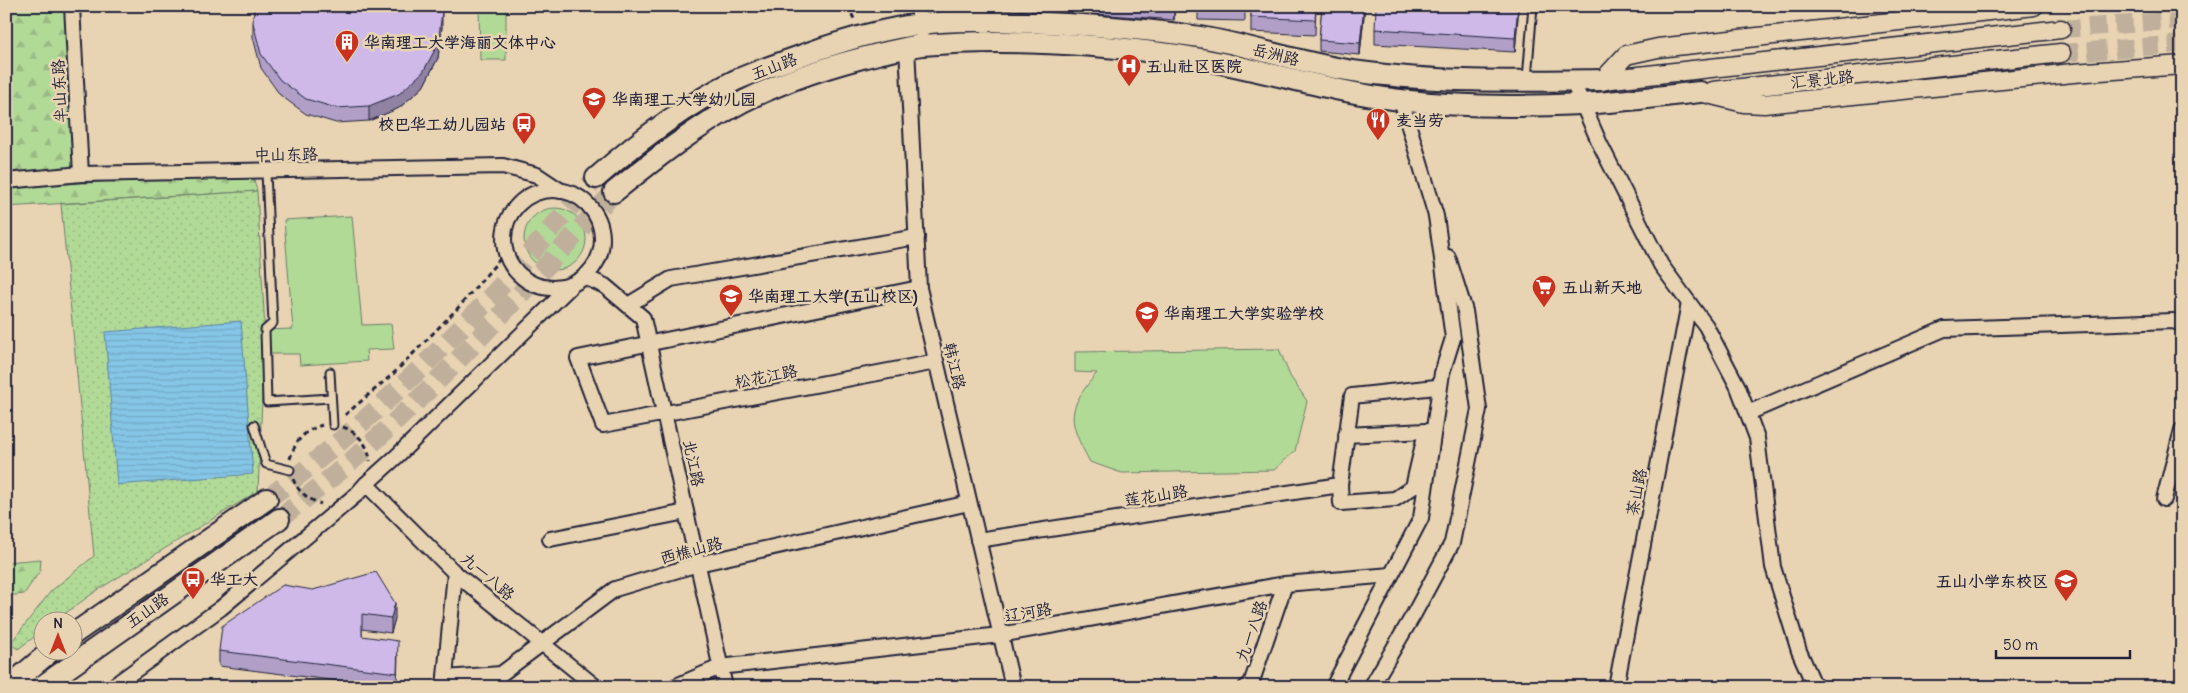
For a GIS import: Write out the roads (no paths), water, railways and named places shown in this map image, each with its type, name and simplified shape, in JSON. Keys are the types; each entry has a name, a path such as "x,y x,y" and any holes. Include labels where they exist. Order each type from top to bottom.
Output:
{"main road":[{"name":"岳洲路","path":"919,15 971,21 1051,23 1156,31 1237,44 1356,72 1422,78 1526,82 1602,80"},
{"name":"五山路","path":"596,178 626,151 658,127 698,101 734,81 830,45 892,29 919,15"},
{"name":"岳洲路","path":"915,46 1037,44 1178,56 1264,72 1336,89 1401,100 1485,105 1583,104"},
{"name":"五山路","path":"614,192 667,149 744,101 820,71 915,46"},
{"name":"汇景北路","path":"1583,104 1700,92"},
{"name":"五山路","path":"82,628 267,499"},
{"name":"五山路","path":"41,687 279,519"},
{"path":"20,677 40,660"}],"street":[{"name":"半山东路","path":"72,6 82,174"},
{"path":"1602,80 1626,55 1658,48 2034,6"},
{"name":"韩江路","path":"919,15 915,46 916,237 919,288 1012,687"},
{"name":"汇景北路","path":"1602,80 2061,29"},
{"name":"汇景北路","path":"1700,92 2061,53"},
{"path":"1700,92 1744,102 1764,104 2073,73 2182,65"},
{"path":"1572,80 1600,144 1661,265 1706,326 1738,387 1757,438 1773,567 1799,651 1815,687"},
{"path":"1371,687 1414,614 1452,543 1478,410 1465,311 1401,100"},
{"name":"中山东路","path":"6,181 82,174 503,166 537,175 562,191"},
{"path":"112,687 221,608 357,494 572,285 585,277 595,265 601,250 602,235 598,219 589,206 577,196 562,191 546,191 530,196 518,206 508,219 504,236 506,252 512,267 524,279 539,286 555,288 572,285"},
{"path":"1436,216 1453,338 1436,388 1413,487 1395,499 1341,503 1340,485 1352,396 1436,388"},
{"path":"628,305 671,280 916,237"},
{"name":"北江路","path":"585,277 605,286 643,318 725,687"},
{"path":"649,342 919,288"},
{"name":"茶山路","path":"1616,687 1689,303"},
{"path":"1748,413 1944,329 2173,321 2182,324"},
{"name":"松花江路","path":"649,342 578,358 603,425 936,362"},
{"path":"1333,687 1421,518 1442,373"},
{"path":"2164,499 2182,430"},
{"path":"1346,435 1426,431"},
{"name":"九一八路","path":"366,484 455,573 596,687"},
{"name":"莲花山路","path":"978,540 1340,485"},
{"name":"西樵山路","path":"444,683 501,674 615,589 698,564 969,503"},
{"path":"550,540 686,512"},
{"path":"444,683 455,573"},
{"name":"辽河路","path":"674,687 720,667 1000,635 1285,584 1391,575"},
{"name":"九一八路","path":"1246,687 1251,684 1285,584"}],"lane":[{"path":"1526,82 1533,6"},
{"path":"266,172 273,323 265,330 267,402 331,398"},
{"path":"330,372 333,425"},
{"path":"254,425 266,464 290,470"}],"water":[{"path":"241,321 253,474 117,485 105,332"}],"tunnel":[{"path":"2061,29 2182,20"},
{"path":"2061,53 2182,44"},
{"path":"267,499 372,414 421,368 486,303 596,178"},
{"path":"279,519 356,457 424,394 489,328 614,192"},
{"path":"10,687 20,677"}],"place":[{"name":"华南理工大学海丽文体中心","path":"347,63"},
{"name":"五山社区医院","path":"1129,87"},
{"name":"华南理工大学幼儿园","path":"594,120"},
{"name":"麦当劳","path":"1378,141"},
{"name":"校巴华工幼儿园站","path":"524,145"},
{"name":"五山新天地","path":"1544,308"},
{"name":"华南理工大学(五山校区)","path":"731,317"},
{"name":"华南理工大学实验学校","path":"1147,334"},
{"name":"华工大","path":"193,600"},
{"name":"五山小学东校区","path":"2066,602"}]}
